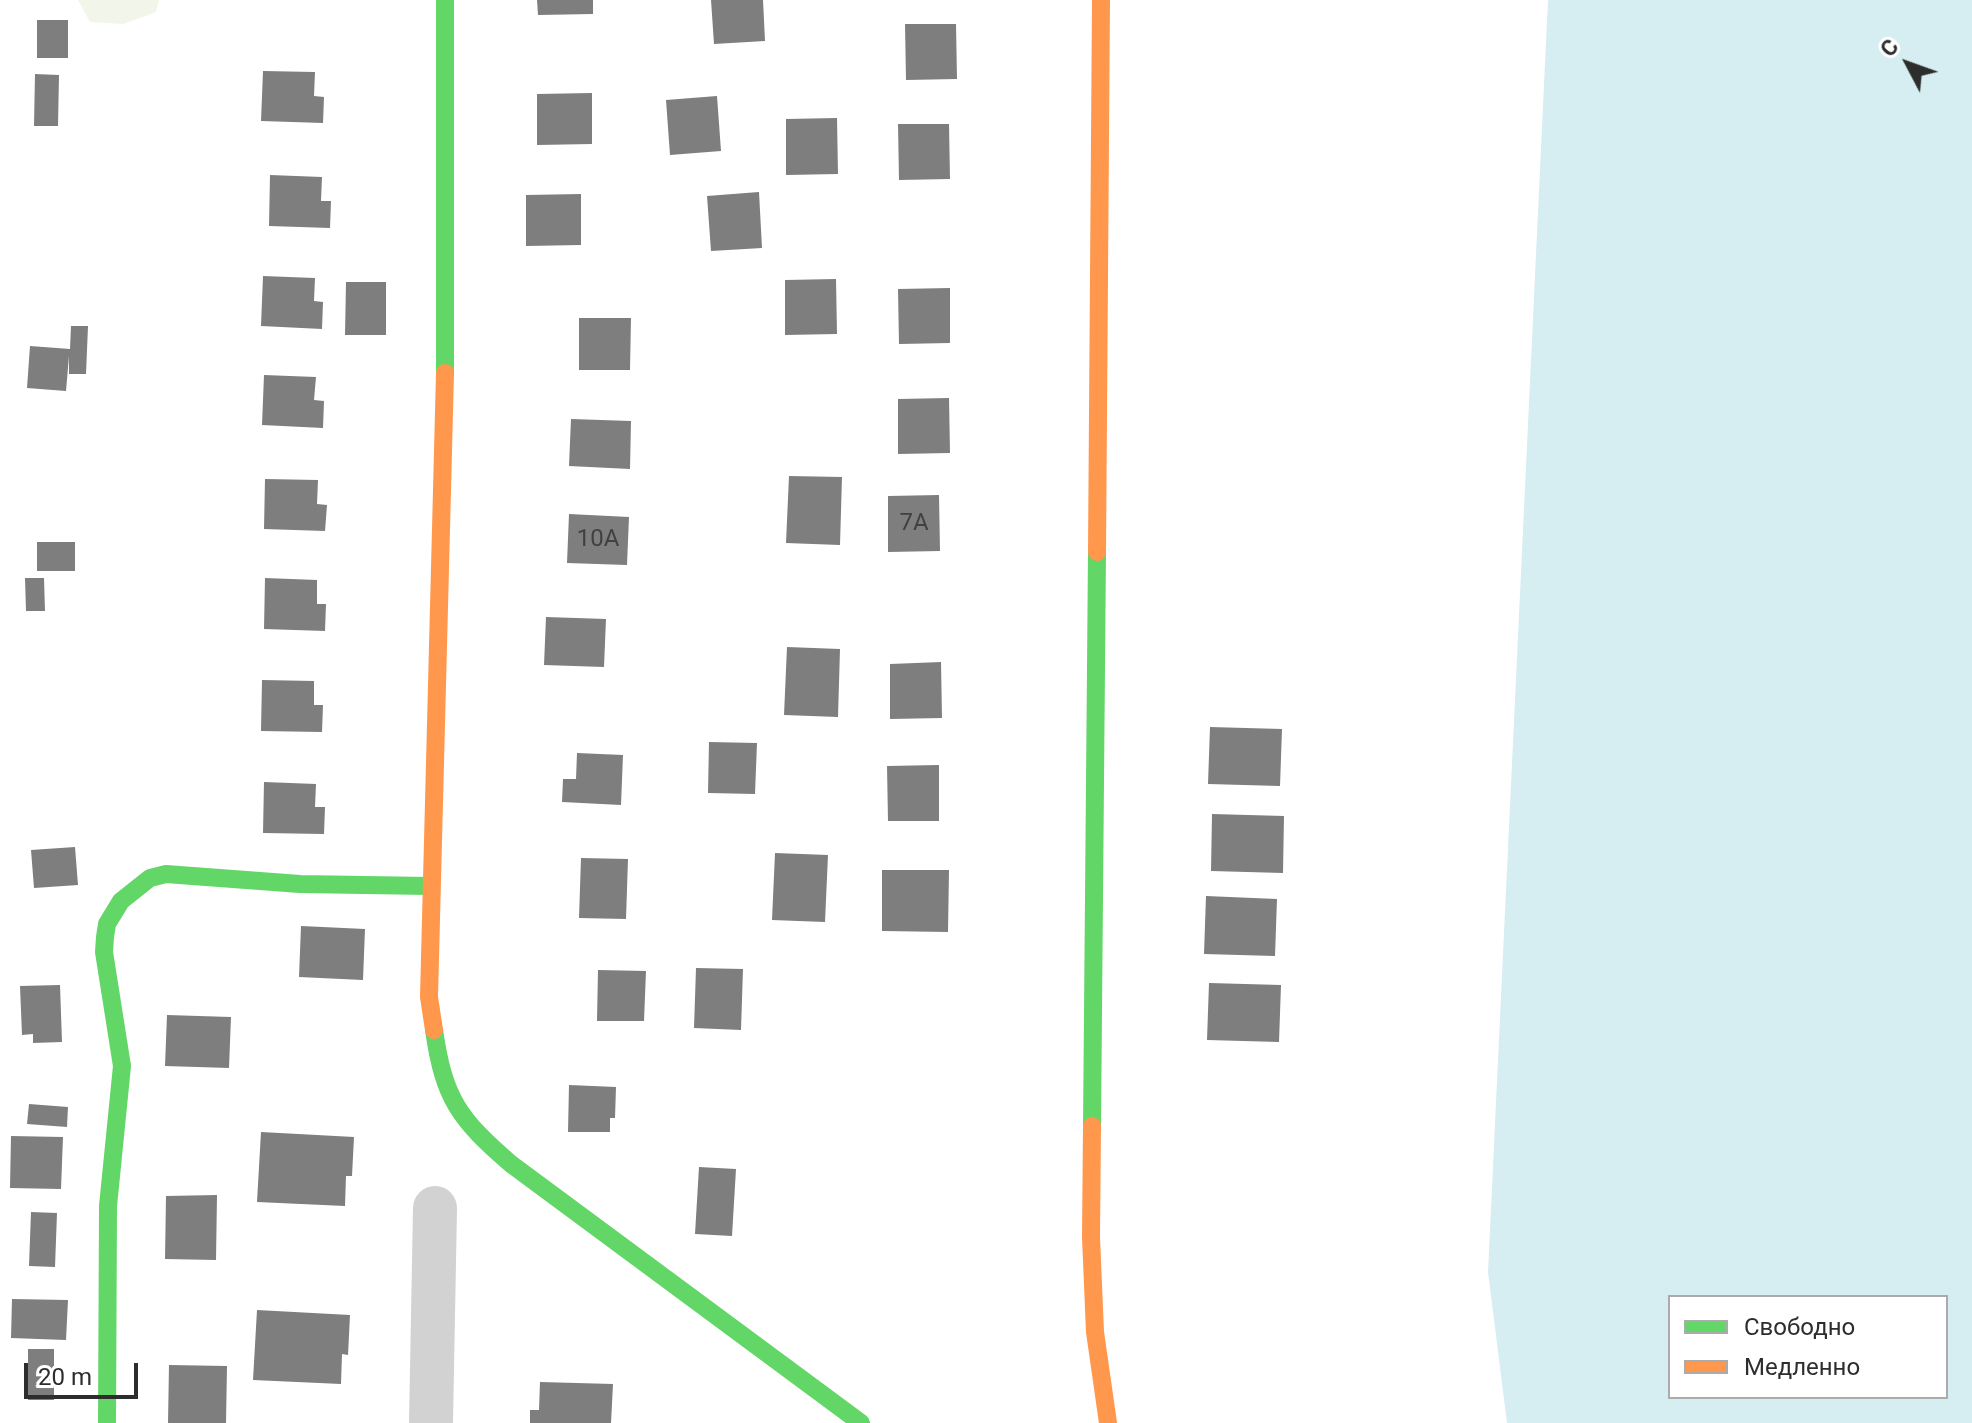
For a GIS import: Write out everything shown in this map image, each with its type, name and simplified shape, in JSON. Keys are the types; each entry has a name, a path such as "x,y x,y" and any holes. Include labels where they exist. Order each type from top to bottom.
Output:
{"street":[{"path":"445,0 445,370 429,997 444,1078 458,1111 483,1140 511,1164 861,1423"},
{"path":"1101,0 1091,1237 1095,1332 1108,1423"},
{"path":"107,1423 108,1206 122,1066 104,952 107,924 113,912 137,886 150,878 166,874 300,884 430,886"},
{"path":"431,1423 435,1208"}],"shaded area":[{"path":"78,0 159,0 156,12 123,24 90,22"}],"water":[{"path":"1548,0 1972,0 1972,1423 1507,1423 1488,1272"}],"building":[{"path":"537,0 593,0 593,14 538,15"},
{"path":"711,0 763,0 765,41 714,44"},
{"path":"37,20 68,20 68,58 37,58"},
{"path":"905,24 956,24 957,79 906,80"},
{"path":"263,71 315,72 314,96 324,97 323,123 261,121"},
{"path":"35,74 59,75 58,126 34,126"},
{"path":"592,93 592,144 537,145 537,94"},
{"path":"717,96 721,151 670,155 666,100"},
{"path":"837,118 838,174 786,175 786,119"},
{"path":"898,124 949,124 950,179 899,180"},
{"path":"270,175 322,177 321,201 331,201 330,228 269,226"},
{"path":"759,192 762,248 711,251 707,196"},
{"path":"581,194 581,245 526,246 526,195"},
{"path":"263,276 315,278 314,301 323,302 322,329 261,326"},
{"path":"836,279 837,334 785,335 785,280"},
{"path":"346,282 386,282 386,335 345,335"},
{"path":"950,288 950,343 899,344 898,289"},
{"path":"579,318 631,318 630,370 579,370"},
{"path":"71,326 88,326 86,374 69,374 69,356 66,391 27,388 30,346 70,349"},
{"path":"264,375 316,377 314,400 324,401 323,428 262,425"},
{"path":"949,398 950,453 898,454 898,399"},
{"path":"571,419 631,421 630,469 569,466"},
{"path":"789,476 842,477 840,545 786,543"},
{"path":"265,479 318,480 317,504 327,505 325,531 264,529"},
{"path":"939,495 940,551 888,552 888,496"},
{"path":"569,514 629,517 627,565 567,563"},
{"path":"37,542 75,542 75,571 37,571"},
{"path":"25,578 44,578 45,611 26,611"},
{"path":"265,578 317,580 317,604 326,604 325,631 264,629"},
{"path":"546,617 606,619 604,667 544,665"},
{"path":"787,647 840,649 838,717 784,715"},
{"path":"941,662 942,718 890,719 890,664"},
{"path":"262,680 314,681 314,705 323,705 322,732 261,731"},
{"path":"1210,727 1282,729 1280,786 1208,784"},
{"path":"709,742 757,743 755,794 708,793"},
{"path":"577,753 623,755 621,805 562,802 563,779 576,779"},
{"path":"939,765 939,821 888,821 887,766"},
{"path":"264,782 316,784 315,807 325,807 324,834 263,833"},
{"path":"1212,814 1284,816 1283,873 1211,871"},
{"path":"75,847 78,885 34,888 31,850"},
{"path":"775,853 828,855 825,922 772,920"},
{"path":"581,858 628,859 626,919 579,918"},
{"path":"882,870 949,870 948,932 882,931"},
{"path":"1206,896 1277,899 1275,956 1204,954"},
{"path":"301,926 365,929 363,980 299,977"},
{"path":"696,968 743,969 741,1030 694,1028"},
{"path":"598,970 646,971 644,1021 597,1021"},
{"path":"1209,983 1281,985 1279,1042 1207,1040"},
{"path":"60,985 62,1042 33,1043 33,1034 22,1035 20,986"},
{"path":"167,1015 231,1017 229,1068 165,1066"},
{"path":"569,1085 616,1087 615,1118 610,1118 610,1132 568,1132"},
{"path":"29,1104 68,1107 67,1127 27,1124"},
{"path":"261,1132 354,1137 352,1176 346,1176 345,1206 257,1202"},
{"path":"11,1136 63,1137 61,1189 10,1188"},
{"path":"699,1167 736,1169 732,1236 695,1234"},
{"path":"217,1195 216,1260 165,1259 166,1196"},
{"path":"31,1212 57,1213 55,1267 29,1266"},
{"path":"12,1299 68,1300 66,1340 11,1338"},
{"path":"257,1310 350,1315 348,1355 342,1354 341,1384 253,1380"},
{"path":"28,1349 54,1349 54,1400 28,1400"},
{"path":"169,1365 227,1366 226,1423 168,1423"},
{"path":"540,1382 613,1384 611,1423 530,1423 530,1410 539,1410"}],"traffic: fast":[{"path":"445,0 445,373"},
{"path":"1092,1126 1097,552"},
{"path":"107,1423 108,1206 122,1066 104,952 107,924 121,901 150,878 166,874 300,884 430,886"},
{"path":"434,1030 449,1091 466,1120 493,1148 861,1423"}],"traffic: slow":[{"path":"1097,552 1101,0"},
{"path":"434,1030 429,997 445,373"},
{"path":"1092,1126 1091,1237 1095,1332 1108,1423"}]}
